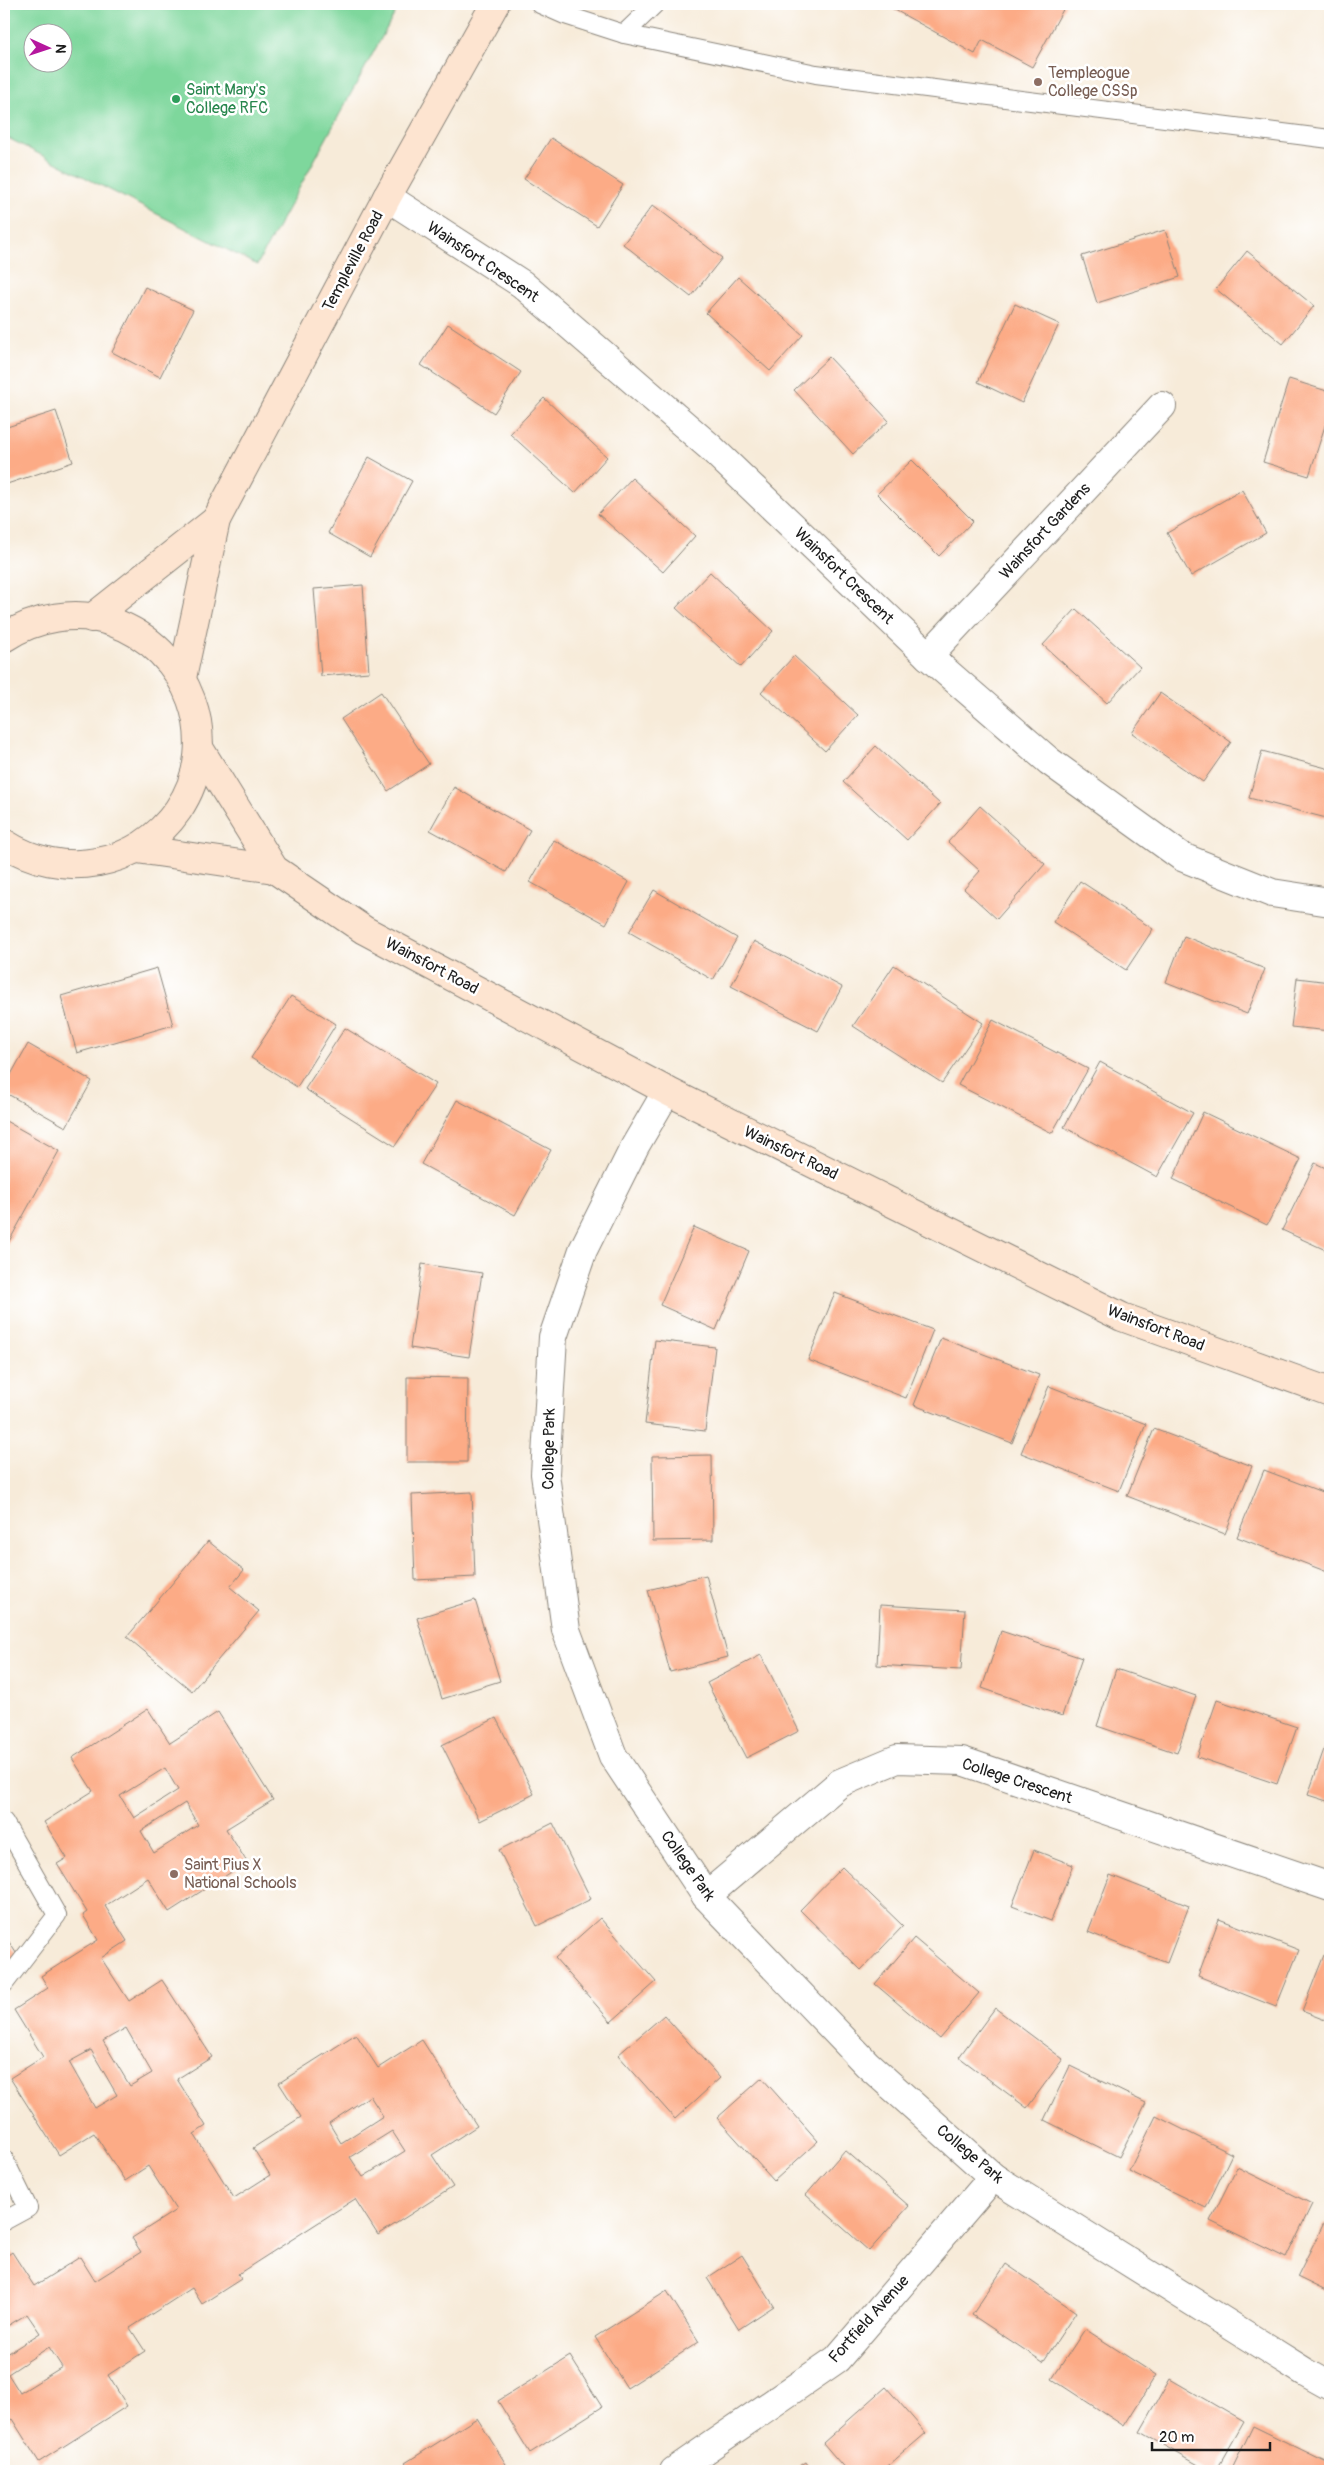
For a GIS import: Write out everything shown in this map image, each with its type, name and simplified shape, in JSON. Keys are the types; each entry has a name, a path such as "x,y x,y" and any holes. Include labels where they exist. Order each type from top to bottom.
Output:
{"main road":[{"name":"Templeville Road","path":"182,678 216,520 387,197 495,4"},
{"name":"Templeville Road","path":"92,618 216,520"},
{"path":"4,638 16,623 52,618 78,616 128,628 151,643 167,658 182,678 192,700 199,748 195,773 178,809 156,834 136,849 114,859 90,864 66,865 7,852"},
{"name":"Wainsfort Road","path":"199,748 274,869 364,930 668,1091 1122,1317 1330,1392"},
{"name":"Wainsfort Road","path":"136,849 274,869"}],"street":[{"name":"Wainsfort Crescent","path":"387,197 522,284 710,447 928,656 1050,761 1182,857 1272,893 1330,902"},
{"name":"Wainsfort Gardens","path":"928,656 1162,406"},
{"name":"College Park","path":"668,1091 635,1146 583,1250 553,1337 545,1474 566,1630 613,1756 706,1896 867,2064 993,2177 1330,2386"},
{"name":"College Crescent","path":"706,1896 840,1783 897,1759 962,1761 1330,1887"},
{"name":"Fortfield Avenue","path":"674,2471 837,2359 993,2177"}],"lane":[{"path":"540,4 572,18 624,34 816,74 1330,140"},
{"path":"624,34 655,4"},
{"path":"4,1822 57,1916 4,1984"},
{"path":"4,2159 28,2208 4,2221"}],"green space":[{"name":"Saint Mary's College RFC","path":"4,4 400,4 257,265 4,136"}],"building":[{"path":"884,4 1066,4 1032,67 982,40 975,54"},
{"path":"551,138 623,185 597,226 524,179"},
{"path":"653,205 722,258 691,297 623,244"},
{"path":"1165,230 1180,277 1097,303 1082,256"},
{"path":"1247,251 1314,306 1283,344 1216,289"},
{"path":"738,277 803,335 770,371 706,313"},
{"path":"145,287 193,310 160,377 112,352"},
{"path":"1015,304 1059,324 1022,403 978,382"},
{"path":"448,324 521,372 494,413 421,365"},
{"path":"829,357 889,421 853,454 794,390"},
{"path":"1289,379 1330,392 1330,410 1309,476 1263,462"},
{"path":"544,398 607,457 575,493 510,434"},
{"path":"56,411 73,462 4,485 4,428"},
{"path":"369,457 412,481 370,557 328,533"},
{"path":"912,460 973,521 939,556 877,494"},
{"path":"632,478 695,536 663,572 598,514"},
{"path":"1242,490 1266,533 1191,576 1167,533"},
{"path":"710,572 773,631 741,667 676,608"},
{"path":"363,585 369,672 321,676 314,589"},
{"path":"1076,609 1140,667 1107,703 1043,645"},
{"path":"794,656 858,715 825,751 761,692"},
{"path":"381,692 429,764 388,791 341,719"},
{"path":"1160,693 1231,742 1203,782 1132,733"},
{"path":"876,746 940,804 907,840 843,782"},
{"path":"1262,751 1330,769 1330,819 1249,798"},
{"path":"454,787 530,830 506,872 430,830"},
{"path":"980,806 1045,864 997,919 964,889 980,871 948,842"},
{"path":"554,840 629,882 606,924 530,882"},
{"path":"1080,881 1153,929 1126,970 1053,922"},
{"path":"654,890 737,938 713,980 629,932"},
{"path":"1184,936 1265,969 1247,1014 1166,982"},
{"path":"754,941 842,987 818,1031 731,986"},
{"path":"894,965 983,1023 942,1083 853,1026"},
{"path":"157,968 173,1025 77,1053 61,996"},
{"path":"1297,978 1330,982 1330,1031 1291,1027"},
{"path":"291,996 336,1024 297,1087 251,1058"},
{"path":"993,1020 1088,1069 1052,1133 958,1085"},
{"path":"345,1028 436,1084 395,1146 305,1089"},
{"path":"28,1044 92,1081 66,1127 4,1092 4,1087"},
{"path":"1100,1062 1193,1113 1157,1177 1064,1127"},
{"path":"457,1100 551,1150 515,1215 421,1164"},
{"path":"1203,1112 1301,1159 1267,1225 1173,1179"},
{"path":"4,1120 59,1151 7,1245 4,1243"},
{"path":"1315,1163 1330,1170 1330,1252 1282,1230"},
{"path":"694,1227 749,1251 716,1330 660,1305"},
{"path":"422,1264 482,1273 469,1357 410,1348"},
{"path":"835,1293 933,1330 906,1398 808,1360"},
{"path":"941,1338 1039,1375 1012,1443 914,1405"},
{"path":"655,1340 715,1347 705,1431 645,1424"},
{"path":"407,1377 468,1378 467,1462 407,1462"},
{"path":"1049,1386 1146,1424 1119,1491 1021,1453"},
{"path":"1154,1429 1252,1466 1225,1534 1127,1496"},
{"path":"712,1455 713,1540 653,1541 652,1456"},
{"path":"1264,1470 1330,1495 1330,1573 1237,1537"},
{"path":"472,1492 475,1577 415,1580 412,1495"},
{"path":"208,1541 244,1570 230,1587 259,1611 192,1691 127,1637"},
{"path":"706,1575 728,1657 670,1672 648,1590"},
{"path":"475,1600 500,1681 442,1699 417,1618"},
{"path":"880,1605 965,1610 961,1670 877,1665"},
{"path":"1001,1631 1082,1658 1062,1716 982,1688"},
{"path":"761,1655 799,1731 746,1758 707,1683"},
{"path":"1116,1669 1196,1696 1177,1753 1097,1726"},
{"path":"1217,1700 1297,1727 1277,1784 1197,1757"},
{"path":"148,1709 170,1743 218,1712 273,1800 226,1829 247,1862 169,1912 148,1878 105,1906 127,1941 101,1958 129,2001 162,1980 212,2057 177,2079 206,2126 194,2134 234,2198 270,2175 253,2148 301,2117 279,2083 356,2034 378,2068 422,2040 477,2126 432,2155 453,2187 378,2235 355,2199 238,2274 241,2279 202,2304 192,2288 130,2328 145,2351 108,2375 127,2406 39,2462 12,2419 4,2424 4,2356 40,2333 27,2314 4,2328 4,2258 12,2252 34,2286 80,2257 95,2281 141,2252 132,2238 176,2210 148,2166 125,2181 94,2133 59,2155 10,2078 43,2057 14,2010 48,1988 41,1976 98,1940 83,1915 87,1912 57,1864 67,1858 44,1822 93,1791 72,1758","holes":["165,1768 178,1790 134,1818 120,1796","185,1803 198,1825 154,1853 141,1831","126,2028 152,2073 130,2086 103,2041","91,2050 117,2095 95,2108 69,2062","370,2096 383,2116 341,2143 329,2123","392,2131 405,2151 363,2177 350,2157","49,2347 62,2367 20,2393 8,2374"]},
{"path":"496,1718 534,1794 480,1821 442,1745"},
{"path":"1328,1738 1330,1739 1330,1802 1308,1795"},
{"path":"553,1823 591,1899 537,1926 499,1850"},
{"path":"1034,1850 1073,1865 1051,1921 1012,1906"},
{"path":"842,1867 903,1926 861,1970 800,1910"},
{"path":"1110,1875 1189,1906 1167,1963 1088,1932"},
{"path":"600,1918 656,1982 611,2022 555,1958"},
{"path":"1219,1919 1299,1950 1276,2007 1198,1976"},
{"path":"4,1934 18,1956 4,1965"},
{"path":"914,1938 979,1993 940,2039 875,1984"},
{"path":"1324,1955 1330,1957 1330,2022 1302,2011"},
{"path":"995,2008 1063,2059 1027,2108 959,2057"},
{"path":"664,2015 720,2078 675,2119 618,2055"},
{"path":"1070,2066 1146,2103 1119,2157 1044,2120"},
{"path":"762,2078 818,2141 774,2181 717,2118"},
{"path":"1156,2116 1232,2154 1206,2208 1129,2171"},
{"path":"845,2150 909,2206 869,2251 806,2195"},
{"path":"1237,2167 1312,2204 1286,2258 1210,2221"},
{"path":"1324,2223 1330,2226 1330,2293 1297,2277"},
{"path":"742,2255 774,2306 739,2329 707,2278"},
{"path":"1006,2264 1076,2312 1043,2362 972,2315"},
{"path":"667,2291 699,2342 627,2388 595,2337"},
{"path":"1085,2329 1156,2375 1124,2426 1052,2379"},
{"path":"570,2356 602,2407 530,2453 498,2401"},
{"path":"1170,2379 1244,2422 1216,2471 1209,2471 1140,2432"},
{"path":"886,2387 926,2433 882,2471 847,2471 823,2443"},
{"path":"477,2418 509,2469 506,2471 411,2471 405,2463"},
{"path":"1253,2426 1329,2463 1326,2471 1231,2471"},
{"path":"806,2462 812,2471 792,2471"}],"place":[{"name":"Templeogue College CSSp","path":"1038,82"},
{"name":"Saint Mary's College RFC","path":"176,99"},
{"name":"Saint Pius X National Schools","path":"174,1874"}]}
